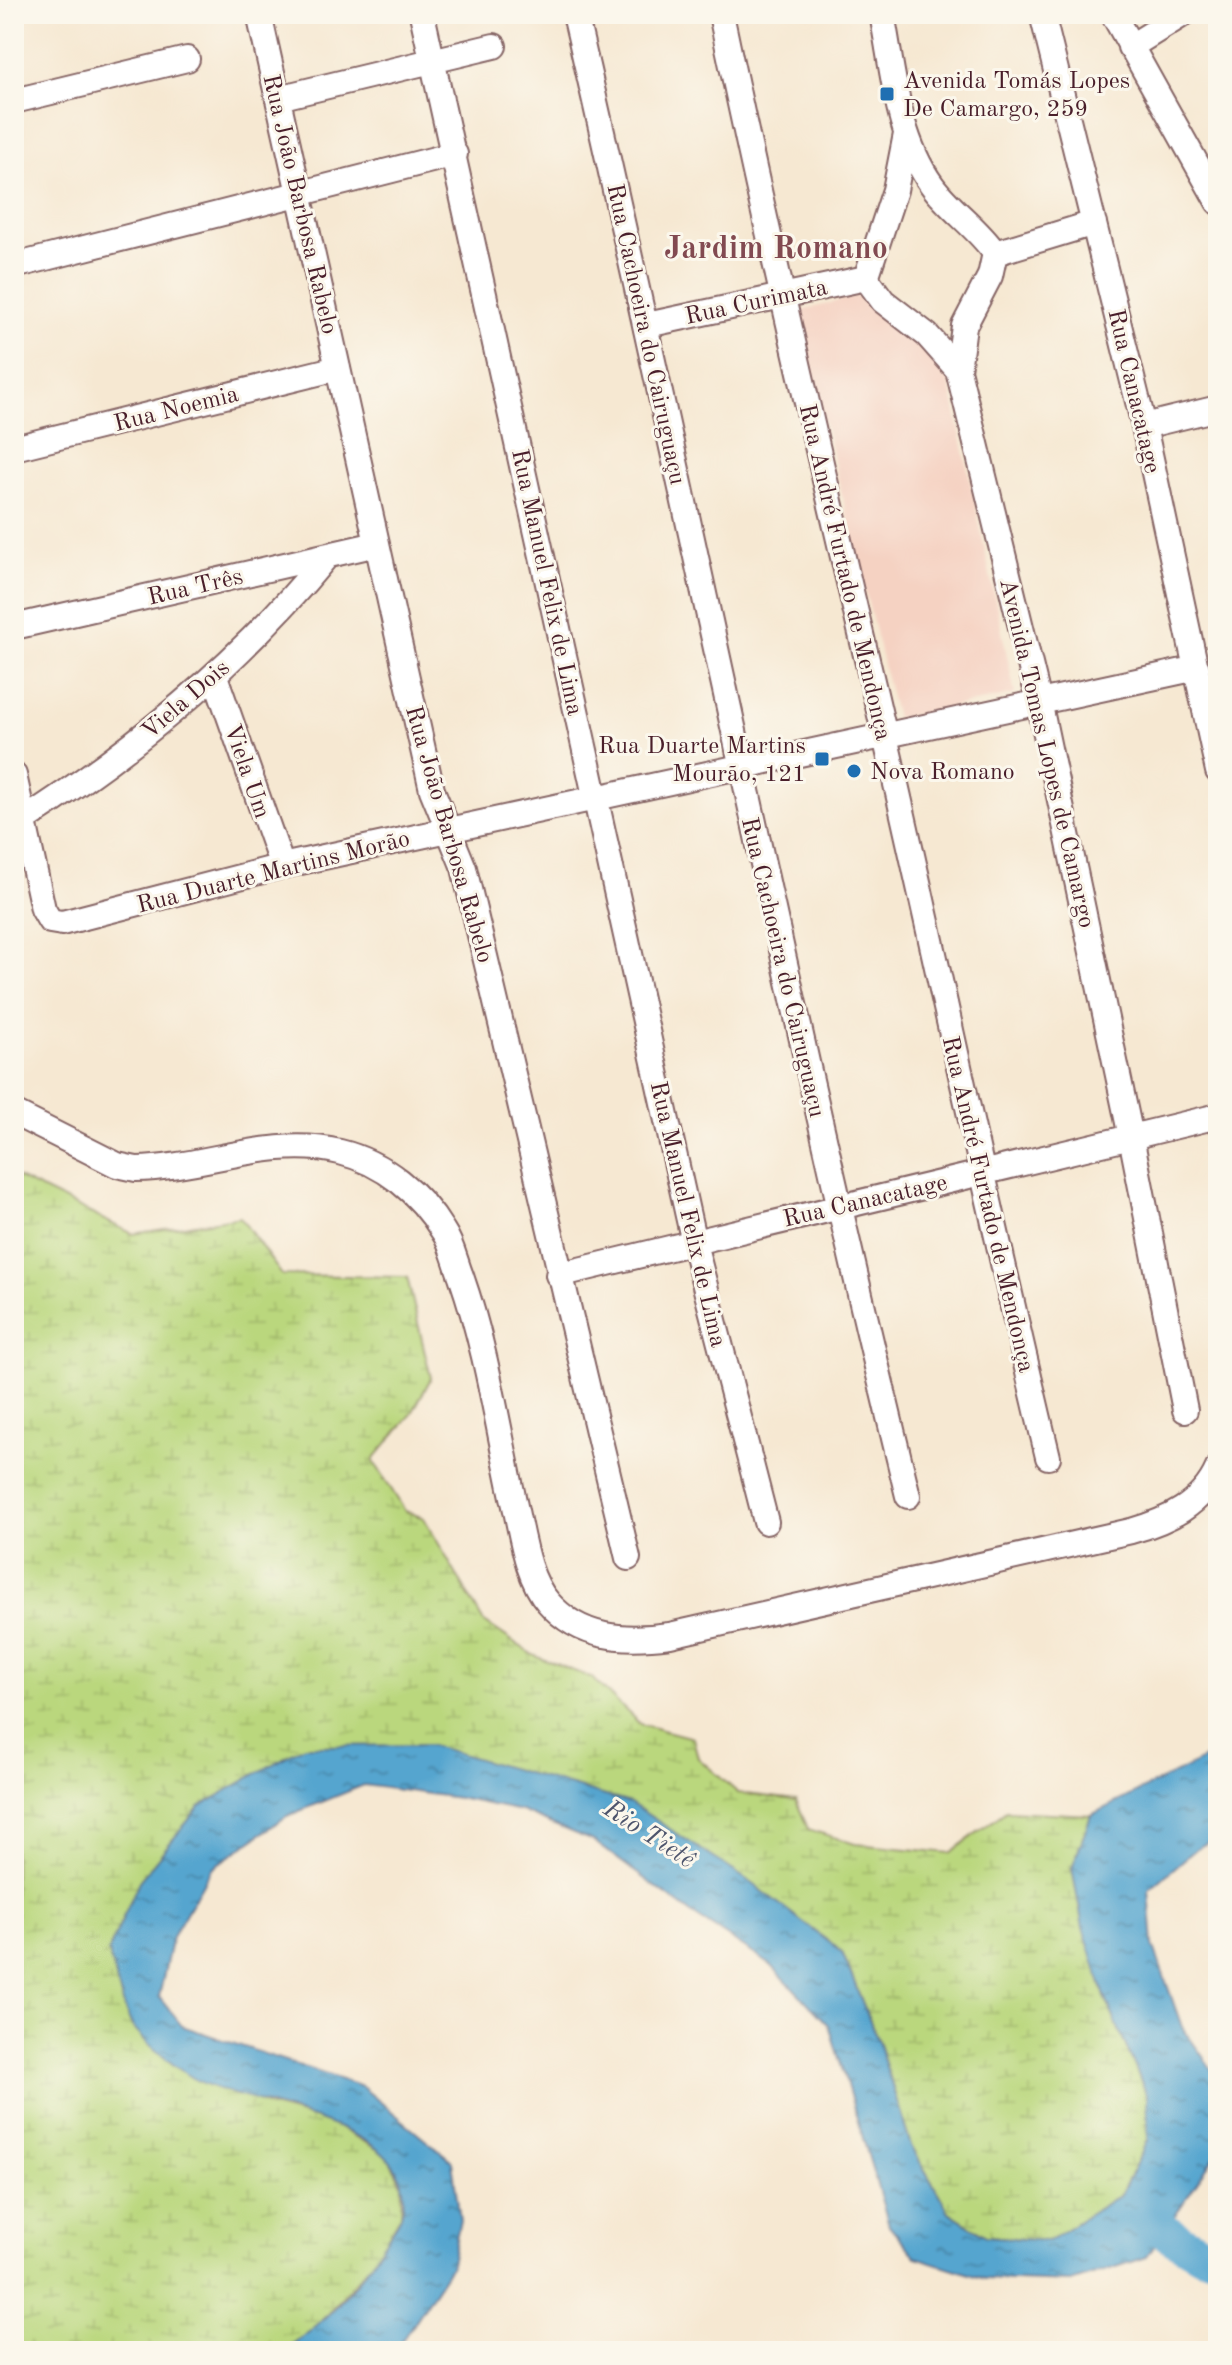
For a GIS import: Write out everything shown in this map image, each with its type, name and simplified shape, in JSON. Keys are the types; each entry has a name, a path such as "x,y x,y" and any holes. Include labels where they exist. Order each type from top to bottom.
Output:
{"street":[{"name":"Rua João Barbosa Rabelo","path":"259,14 432,790 464,868 558,1275 628,1558"},
{"name":"Rua Manuel Felix de Lima","path":"422,14 694,1243 766,1522"},
{"name":"Rua Cachoeira do Cairuguaçu","path":"575,14 647,325 740,768 837,1206 908,1496"},
{"name":"Rua André Furtado de Mendonça","path":"721,14 780,294 885,735 980,1173 1048,1457"},
{"path":"882,14 906,134 932,186 984,237 995,253 1094,223"},
{"name":"Rua Canacatage","path":"1042,14 1144,426 1218,771"},
{"path":"1113,14 1218,202"},
{"path":"1130,47 1183,14"},
{"path":"278,98 432,58 494,46"},
{"path":"14,101 187,59"},
{"path":"866,278 895,190 906,134"},
{"path":"14,266 455,154"},
{"path":"895,190 932,186"},
{"name":"Avenida Tomas Lopes de Camargo","path":"995,253 990,276 964,326 958,370 1039,701 1185,1410"},
{"name":"Rua Curimata","path":"647,325 780,294 866,278"},
{"name":"Avenida Tomas Lopes de Camargo","path":"866,278 883,301 927,335 958,370"},
{"path":"927,335 964,326"},
{"name":"Rua Noemia","path":"14,448 338,368"},
{"path":"1144,426 1218,408"},
{"name":"Rua Três","path":"14,627 377,544"},
{"name":"Viela Dois","path":"24,820 84,782 215,676 279,615 327,556"},
{"name":"Rua Duarte Martins Morão","path":"24,820 43,909 54,923 69,922 282,866 1197,668"},
{"name":"Viela Um","path":"215,676 282,866"},
{"path":"14,775 24,820"},
{"path":"14,1113 117,1165 136,1169 312,1146 343,1153 389,1173 409,1188 445,1233 474,1313 523,1543 537,1585 564,1618 604,1637 628,1640 670,1635 1131,1531 1170,1518 1194,1502 1218,1468"},
{"name":"Rua Canacatage","path":"558,1275 1218,1116"}],"shaded area":[{"path":"867,293 946,366 1015,694 896,718 798,312"}],"green space":[{"path":"14,1176 133,1234 240,1217 282,1275 407,1277 431,1378 411,1415 373,1460 405,1511 424,1518 483,1621 533,1655 592,1678 640,1724 693,1738 698,1758 738,1793 796,1800 808,1829 855,1844 950,1853 1006,1811 1091,1815 1072,1868 1105,1997 1147,2095 1148,2140 1121,2194 1048,2241 986,2236 949,2212 911,2146 878,2041 842,1952 430,1745 199,1807 134,2028 267,2106 329,2122 387,2155 402,2184 401,2215 373,2261 310,2334 283,2351 14,2351"}],"water":[{"name":"Rio Tietê","path":"430,1745 630,1803 752,1883 842,1952 878,2041 911,2146 949,2212 986,2236 1048,2241 1121,2194 1148,2140 1147,2095 1105,1997 1083,1928 1072,1868 1091,1815 1218,1752 1218,1837 1197,1848 1149,1890 1153,1945 1182,2027 1218,2078 1218,2151 1147,2257 1071,2282 985,2279 916,2257 889,2225 829,2025 771,1965 688,1911 595,1842 521,1811 458,1798 364,1785 287,1816 212,1868 172,1937 159,1997 182,2026 362,2087 452,2161 460,2220 450,2267 395,2351 283,2351 327,2316 364,2272 400,2218 402,2183 387,2158 360,2138 324,2122 213,2087 175,2066 133,2027 108,1952 139,1881 199,1807 304,1746"}],"waterway":[{"path":"1147,2221 1203,2254 1218,2253"}],"place":[{"name":"Avenida Tomás Lopes De Camargo, 259","path":"887,94"},
{"name":"Rua Duarte Martins Mourão, 121","path":"822,759"},
{"name":"Nova Romano","path":"854,771"}],"district":[{"name":"Jardim Romano","path":"776,247"}]}
